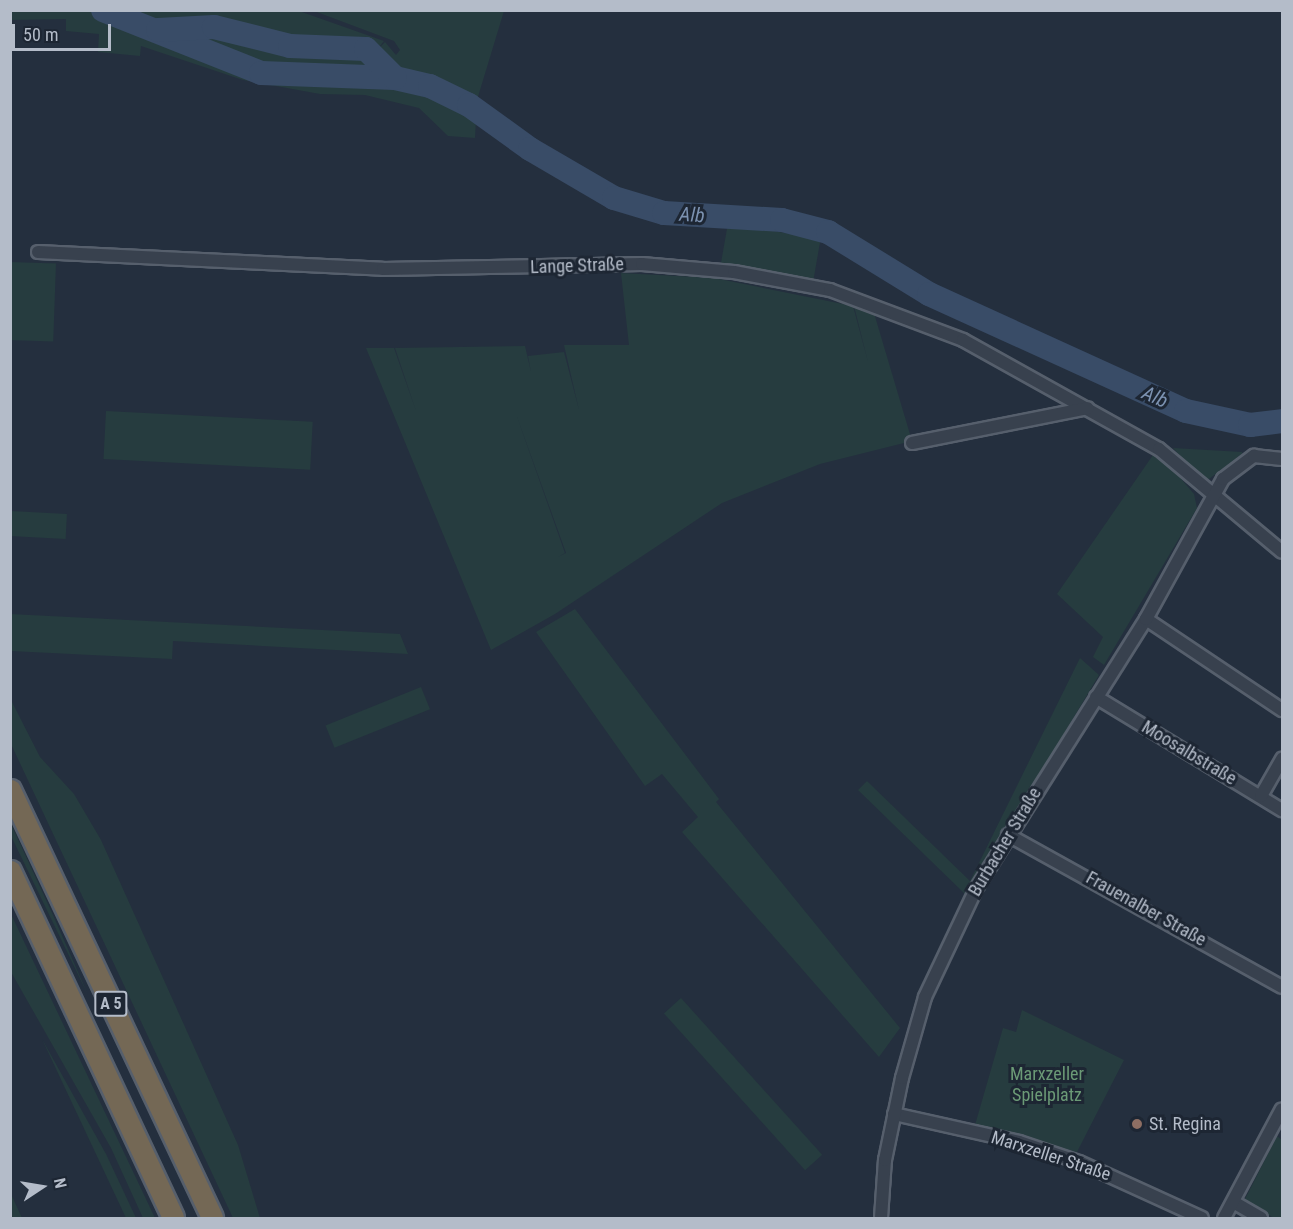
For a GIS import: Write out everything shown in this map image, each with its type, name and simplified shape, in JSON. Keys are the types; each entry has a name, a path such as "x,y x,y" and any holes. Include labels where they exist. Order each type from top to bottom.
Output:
{"highway":[{"name":"A 5","path":"10,790 212,1218"},
{"name":"A 5","path":"10,871 173,1218"}],"street":[{"name":"Lange Straße","path":"38,252 383,269 642,264 756,275 830,290 920,321 999,358 1088,408 1170,456 1215,499 1282,552"},
{"path":"912,443 1088,408"},
{"path":"1215,499 1223,479 1244,460 1254,456 1282,459"},
{"name":"Burbacher Straße","path":"881,1218 885,1160 894,1114 930,987 959,921 1008,835 1146,619 1215,499"},
{"path":"1146,619 1282,710"},
{"name":"Moosalbstraße","path":"1096,697 1282,810"},
{"path":"1261,796 1282,759"},
{"name":"Frauenalber Straße","path":"1008,835 1282,987"},
{"path":"1224,1218 1235,1203 1282,1109"},
{"name":"Marxzeller Straße","path":"894,1114 1019,1142 1079,1162 1202,1218"},
{"path":"1235,1203 1261,1218"}],"green space":[{"path":"11,11 129,11 147,20 131,11 299,11 384,41 380,46 352,37 306,41 351,38 380,47 385,42 396,55 400,50 394,41 314,11 504,11 477,100 475,138 448,136 419,108 365,95 320,94 243,80 141,46 140,56 98,52 99,34 66,31 66,19 11,20"},
{"path":"728,223 821,239 813,280 721,263"},
{"path":"10,262 56,264 53,342 10,340"},
{"path":"621,273 714,278 853,306 868,362 854,306 874,313 912,441 820,464 722,503 555,614 491,650 366,348 394,348 416,411 395,348 525,346 531,372 528,356 564,352 579,410 564,345 629,345","holes":["516,414 566,553 558,557 565,553"]},
{"path":"106,411 313,422 310,470 103,459"},
{"path":"1173,448 1242,452 1242,454 1209,479 1202,480"},
{"path":"1153,455 1171,467 1194,494 1197,508 1104,665 1093,657 1103,637 1057,594"},
{"path":"11,511 67,514 66,539 10,536"},
{"path":"575,609 719,799 716,802 900,1028 879,1057 682,832 698,817 662,774 645,786 536,632"},
{"path":"10,614 400,634 408,654 173,641 172,659 11,651"},
{"path":"1080,658 1099,675 967,896 858,790 867,781 970,881"},
{"path":"421,687 430,709 334,748 326,726"},
{"path":"11,700 40,757 74,794 101,840 238,1145 260,1218 233,1218 11,744"},
{"path":"11,824 53,915 88,995 11,836"},
{"path":"10,912 155,1218 143,1218 111,1148 11,972"},
{"path":"681,998 822,1155 805,1170 664,1013"},
{"name":"Marxzeller Spielplatz","path":"1022,1010 1124,1060 1077,1152 975,1125 1003,1028 1016,1032"},
{"path":"42,1039 106,1154 136,1218 126,1218"},
{"path":"1277,1136 1282,1140 1282,1218 1274,1218 1244,1201"},
{"path":"11,1194 22,1218 11,1218"}],"waterway":[{"name":"Alb","path":"103,10 261,73 395,78 430,86 469,105 530,149 614,198 664,213 782,220 828,232 929,294 1186,411 1250,425 1282,421"},
{"path":"158,30 214,27 290,46 366,49 395,78"}],"place":[{"name":"St. Regina","path":"1137,1124"}]}
